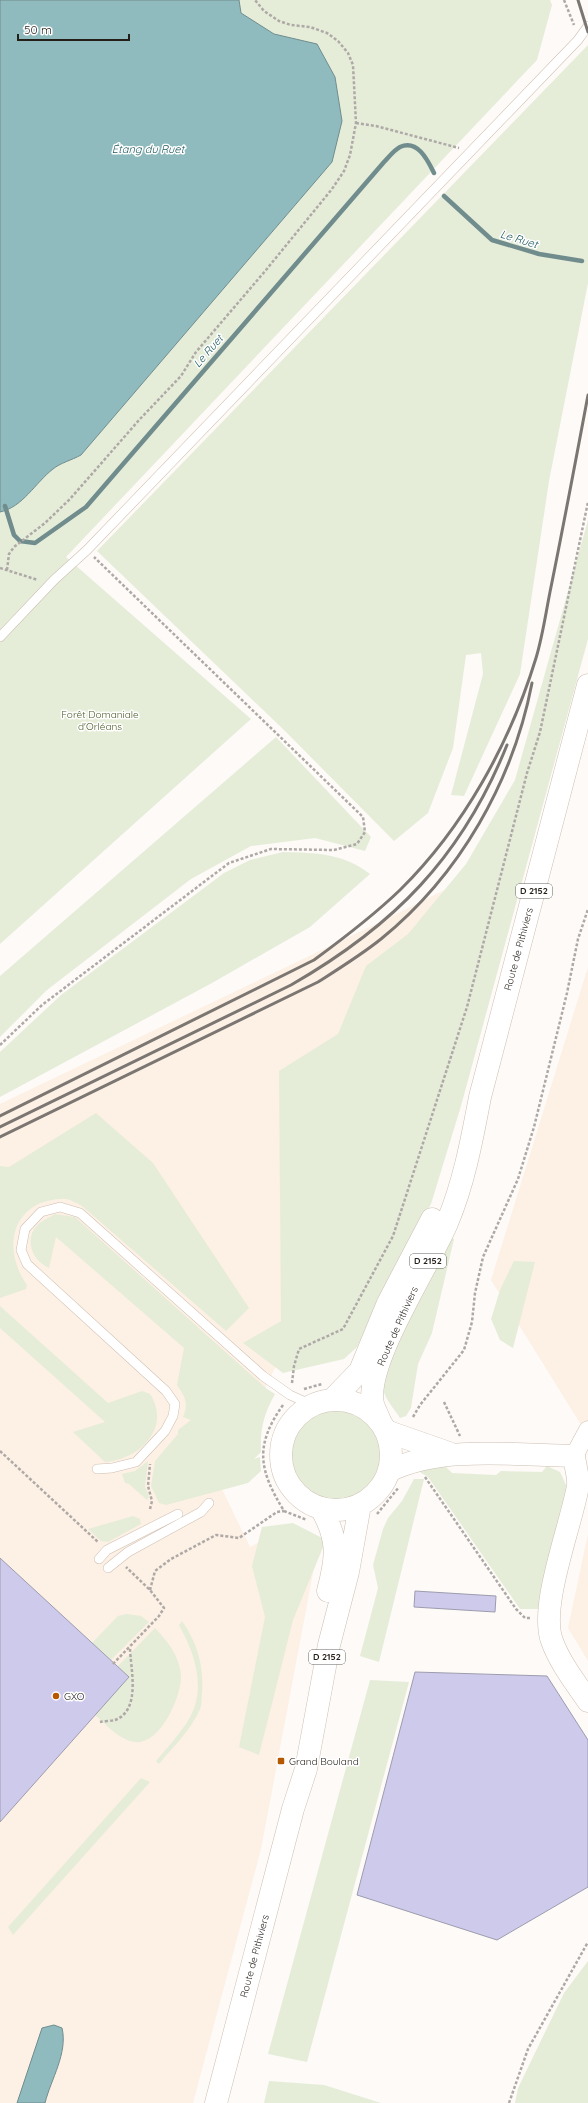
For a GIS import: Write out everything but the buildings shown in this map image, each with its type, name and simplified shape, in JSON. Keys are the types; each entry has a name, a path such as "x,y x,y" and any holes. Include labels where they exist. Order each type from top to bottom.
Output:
{"main road":[{"name":"Route de Pithiviers","path":"383,1426 373,1403 373,1392 377,1371 402,1310 447,1223 472,1141 480,1097 588,685"},
{"name":"Route de Pithiviers","path":"322,1403 360,1371 388,1303 434,1215 480,1097"},
{"path":"346,1400 359,1404 370,1411 383,1426 392,1450 389,1471 378,1491 360,1505 347,1509 334,1510 322,1508 302,1499 294,1490 283,1469 281,1457 284,1436 289,1427 303,1411 322,1403 346,1400"},
{"path":"383,1426 457,1448 574,1456 578,1485 552,1593 548,1619 554,1646 563,1664 588,1701"},
{"path":"389,1471 416,1460 457,1448"},
{"name":"Route de Pithiviers","path":"216,2103 293,1809 306,1769 329,1645 348,1572 360,1505"},
{"name":"Route de Pithiviers","path":"293,1809 295,1767 308,1673 334,1569 336,1552 331,1528 322,1508"}],"street":[{"path":"574,1456 588,1430"}],"lane":[{"path":"0,637 54,580 87,550 588,26"},
{"path":"97,1469 112,1468 136,1462 165,1431 173,1416 175,1404 166,1391 27,1264 21,1250 25,1229 41,1212 60,1206 80,1212 263,1376 290,1396 322,1403"},
{"path":"108,1568 128,1552 201,1512 209,1503"},
{"path":"99,1558 107,1550 178,1514"}],"path":[{"path":"6,570 10,554 14,548 32,534 70,499 140,419 181,376 196,352 332,189 344,171 350,155 356,123 353,66 348,53 338,41 327,33 316,29 279,21 264,11 255,0"},
{"path":"564,0 577,30 581,35"},
{"path":"356,123 376,126 469,150"},
{"path":"290,1396 299,1349 343,1329 393,1236 467,1008 526,773 540,732 588,502"},
{"path":"0,1045 42,1005 229,863 271,849 334,850 357,844 365,832 363,817 87,550"},
{"path":"0,568 38,580 54,580"},
{"path":"413,1417 420,1405 464,1350 472,1322 475,1293 483,1257 518,1179 534,1127 567,993 578,939 588,909"},
{"path":"444,1402 457,1448"},
{"path":"150,1509 152,1501 148,1486 151,1460"},
{"path":"420,1476 424,1477 516,1609 525,1618 548,1619"},
{"path":"150,1590 155,1572 171,1559 216,1535 239,1538 277,1512 284,1511"},
{"path":"100,1722 116,1720 124,1713 132,1698 134,1679 130,1665 130,1646"},
{"path":"509,2103 528,2049 588,1942"}],"shaded area":[{"path":"523,851 248,1424 249,1460 217,1479 250,1547 289,1527 319,1541 261,1849 193,2103 0,2103 0,1104 376,924"},
{"path":"588,967 588,1436 491,1280"},
{"path":"588,1534 588,1661 568,1628"}],"green space":[{"name":"Forêt Domaniale d'Orléans","path":"239,0 550,0 552,5 537,60 66,557 251,719 0,944 0,512 22,500 46,475 56,467 81,455 332,162 342,121 335,77 317,44 274,34 241,13"},
{"path":"588,45 588,283 549,481 520,674 464,796 451,795 483,674 481,653 466,655 453,748 428,813 394,841 285,731 97,551"},
{"path":"588,520 588,639 461,1106 431,1204 392,1272 357,1347 344,1359 283,1373 243,1343 281,1321 279,1071 338,1034 366,966 408,934 466,864 515,780"},
{"path":"276,737 371,837 365,851 315,838 251,846 191,879 47,990 0,1037 0,976"},
{"path":"283,852 318,854 339,858 360,867 370,874 310,927 212,983 0,1097 0,1052 61,995 224,873 250,860"},
{"path":"96,1113 153,1163 249,1308 226,1331 82,1206 67,1199 45,1202 32,1208 22,1217 16,1229 13,1242 14,1257 19,1271 27,1285 26,1289 0,1298 0,1166 9,1167"},
{"path":"55,1214 75,1217 267,1389 275,1394 268,1408 264,1422 261,1436 261,1452 254,1459 260,1457 261,1471 248,1483 166,1505 159,1503 151,1486 155,1461 178,1434 178,1430 191,1420 183,1417 186,1404 177,1385 184,1348 56,1237 49,1268 37,1259 31,1247 32,1234 35,1227"},
{"path":"447,1236 454,1239 432,1333 418,1364 411,1408 406,1416 400,1418 384,1393 384,1376 389,1358 408,1313"},
{"path":"514,1261 535,1262 513,1348 500,1340 491,1319 500,1290"},
{"path":"0,1306 108,1403 142,1391 150,1394 156,1407 157,1419 154,1430 140,1449 118,1460 105,1462 73,1432 105,1422 0,1328"},
{"path":"335,1410 352,1414 367,1423 376,1438 380,1455 376,1472 367,1487 352,1496 335,1500 318,1496 303,1487 294,1472 290,1455 294,1438 303,1423 318,1414"},
{"path":"148,1461 145,1487 149,1496 147,1500 129,1484 125,1483 122,1474 135,1471"},
{"path":"443,1464 452,1473 496,1475 501,1471 542,1472 547,1466 560,1472 568,1489 539,1609 520,1609 428,1477 415,1469"},
{"path":"414,1479 424,1479 379,1662 360,1656 378,1588 373,1565 383,1529 388,1518 402,1501"},
{"path":"133,1516 140,1519 141,1524 108,1542 101,1541 88,1529"},
{"path":"293,1523 326,1540 293,1620 259,1755 239,1747 265,1617 252,1566 262,1527"},
{"path":"127,1614 141,1616 149,1622 110,1661 92,1643 118,1616"},
{"path":"182,1621 192,1638 199,1656 202,1674 201,1706 187,1731 159,1764 156,1761 186,1724 193,1712 197,1699 197,1674 190,1649 179,1625"},
{"path":"155,1628 168,1644 178,1661 181,1675 178,1695 168,1718 153,1736 144,1741 129,1741 118,1735 95,1715 129,1677 117,1667"},
{"path":"370,1680 409,1682 307,2062 268,2054"},
{"path":"141,1778 150,1782 13,1935 8,1927"},
{"path":"588,1961 588,2103 515,2103 518,2088 564,1993"},
{"path":"269,2081 324,2085 381,2103 264,2103"}],"water":[{"name":"Étang du Ruet","path":"0,0 239,0 241,13 274,34 317,44 335,77 342,121 332,162 81,455 56,467 46,475 22,500 0,512"},
{"path":"54,2025 62,2028 63,2047 45,2103 17,2103 42,2028"}],"waterway":[{"name":"Le Ruet","path":"5,506 14,535 20,541 35,543 86,507 393,152 406,145 412,146 422,152 434,173"},
{"name":"Le Ruet","path":"444,196 492,240 539,254 582,261"}],"railway":[{"path":"578,0 588,32"},
{"path":"0,1116 314,960 379,909 400,890 445,839 482,782 498,752 513,721 536,658 543,632 588,395"},
{"path":"0,1137 318,982 381,939 409,914 435,886 458,856 479,824 497,790 512,755 523,720 532,683"},
{"path":"0,1127 291,985 328,962 362,938 393,913 421,885 446,855 469,821 489,785 507,745"}],"place":[{"name":"GXO","path":"56,1696"},
{"name":"Grand Bouland","path":"281,1761"}]}
